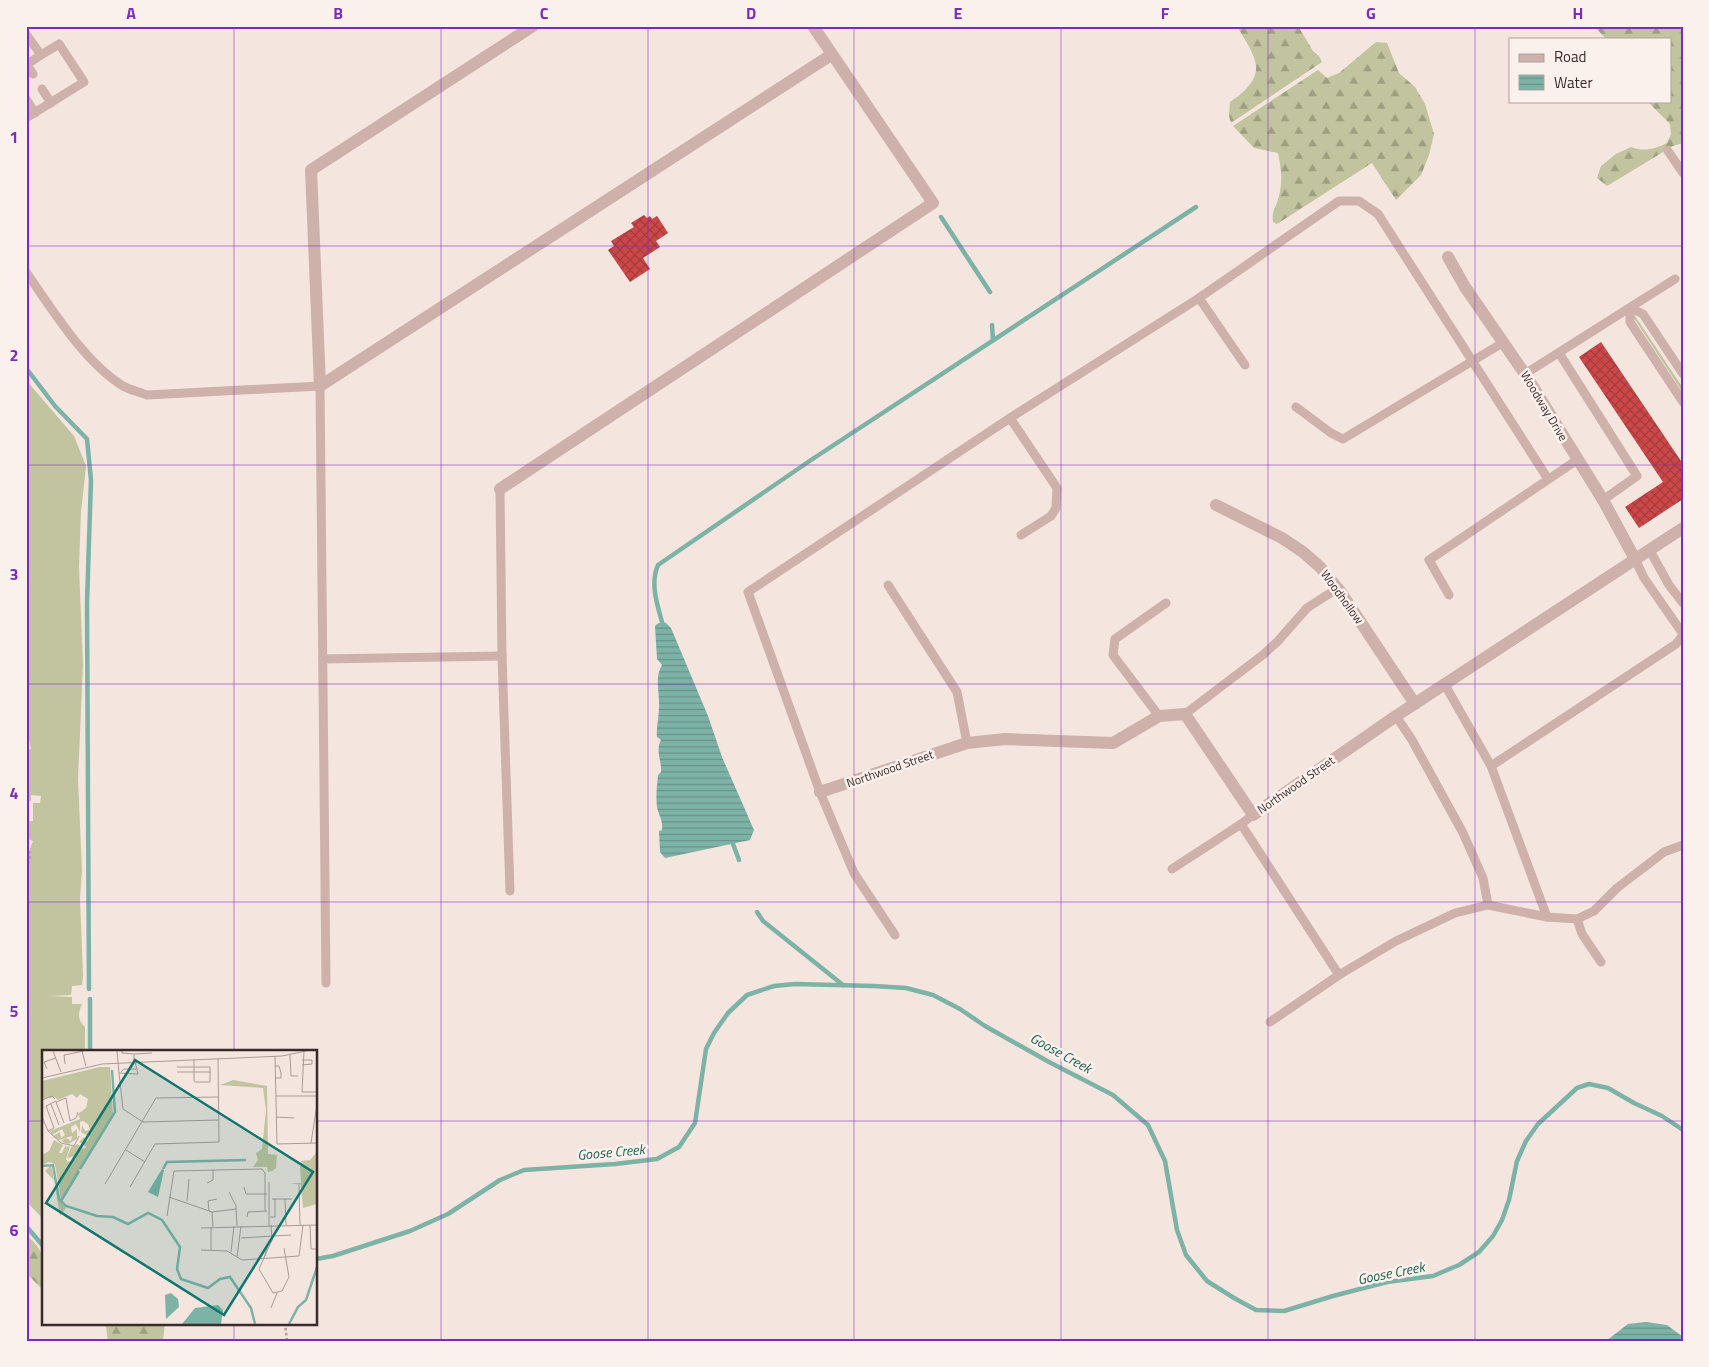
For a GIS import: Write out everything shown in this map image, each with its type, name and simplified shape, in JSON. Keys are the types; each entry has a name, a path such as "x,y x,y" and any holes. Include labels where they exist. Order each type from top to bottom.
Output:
{"street":[{"path":"320,386 312,170 533,26"},
{"path":"500,489 933,204 813,26"},
{"path":"320,386 831,55"},
{"name":"Woodway Drive","path":"1448,257 1465,287 1525,374 1603,500 1635,559"},
{"name":"Woodhollow","path":"1216,505 1282,538 1303,552 1320,567 1338,588 1415,704"},
{"name":"Northwood Street","path":"820,792 967,743 1005,739 1113,743 1159,716 1184,714 1253,815 1396,716 1683,528"}],"lane":[{"path":"26,34 41,55"},
{"path":"26,118 84,82 59,44 26,65 33,74"},
{"path":"42,88 51,103"},
{"path":"26,99 35,113"},
{"path":"1668,151 1683,173"},
{"path":"895,935 854,873 820,792 748,592 1010,418 1199,298 1339,201 1359,201 1378,214 1548,479"},
{"path":"26,272 72,336 96,364 123,386 148,396 320,386 326,982"},
{"path":"1525,374 1675,279"},
{"path":"1199,298 1245,364"},
{"path":"1630,308 1643,314 1683,374"},
{"path":"1630,308 1630,322 1683,402"},
{"path":"1296,407 1330,433 1343,439 1504,342"},
{"path":"1558,353 1637,476 1603,500"},
{"path":"1010,418 1057,488 1056,508 1051,516 1021,535"},
{"path":"1449,595 1429,560 1577,460"},
{"path":"500,489 502,656 510,891"},
{"path":"1649,549 1668,585 1683,603"},
{"path":"1491,766 1676,644 1683,635 1644,578 1635,559"},
{"path":"888,585 957,692 967,743"},
{"path":"1184,714 1264,654 1307,608 1338,588"},
{"path":"1159,716 1113,655 1116,640 1166,603"},
{"path":"323,659 502,656"},
{"path":"1445,685 1491,766 1547,917"},
{"path":"1396,716 1412,740 1463,834 1483,878 1488,905"},
{"path":"1172,869 1253,815"},
{"path":"1241,824 1339,975"},
{"path":"1270,1022 1339,975 1396,941 1454,913 1488,905 1547,917 1577,919 1594,912 1616,888 1664,852 1683,845"},
{"path":"1577,919 1582,934 1601,962"}],"path":[{"path":"26,868 30,857 29,851"},
{"path":"285,1324 287,1341"}],"green space":[{"path":"1237,26 1298,26 1322,62 1231,123 1229,116 1230,102 1250,85 1256,67 1252,52"},
{"path":"1594,26 1683,26 1683,143 1673,146 1607,186 1597,178 1601,166 1616,154 1631,147 1649,149 1667,143 1671,134 1670,124 1648,102 1672,102 1672,38 1605,38"},
{"path":"1376,42 1387,43 1399,73 1415,87 1425,104 1434,134 1429,155 1421,175 1396,200 1372,163 1277,224 1273,222 1273,212 1281,185 1278,153 1254,148 1233,126 1318,70 1327,78 1339,73"},
{"path":"1634,316 1683,388 1683,393 1634,318"},
{"path":"26,380 74,436 86,466 81,512 79,566 83,665 78,779 82,871 80,898 83,976 82,985 72,986 71,995 50,996 72,997 72,1004 82,1004 79,1016 85,1027 85,1050 42,1050 42,1218 26,1201 26,859 33,841 26,838 28,821 33,821 33,803 40,803 41,796 31,795 31,801 26,801 26,750 31,749 29,739 26,738"},
{"path":"26,1235 33,1241 42,1257 42,1289 26,1273"},
{"path":"102,1324 165,1324 163,1341 108,1341 106,1326"}],"water":[{"path":"662,622 671,628 708,716 722,757 754,830 750,840 665,858 660,852 659,831 662,830 662,824 656,798 658,775 661,772 659,744 661,740 657,737 657,733 659,708 658,675 662,665 657,659 655,626"},
{"path":"1646,1322 1667,1325 1683,1337 1683,1341 1606,1341 1628,1324"}],"building":[{"path":"644,215 647,218 650,216 652,219 657,216 668,233 656,241 660,247 643,258 650,269 630,282 608,250 614,246 611,241 634,227 631,223"},
{"path":"1601,342 1683,464 1683,499 1639,528 1625,507 1663,482 1579,357"}],"waterway":[{"path":"662,622 654,586 658,565 811,460 1196,207"},
{"path":"941,217 990,292"},
{"path":"992,325 993,340"},
{"path":"26,368 55,406 87,439 91,480 87,603 89,989"},
{"path":"733,844 739,860"},
{"path":"757,912 763,921 843,985"},
{"name":"Goose Creek","path":"318,1259 333,1256 410,1231 448,1214 500,1180 524,1170 615,1164 657,1159 679,1147 695,1123 706,1049 714,1033 728,1013 747,995 774,986 795,984 906,988 933,995 1049,1062 1113,1095 1148,1125 1165,1161 1177,1230 1186,1255 1207,1281 1256,1310 1284,1311 1387,1282 1433,1276 1459,1265 1479,1252 1493,1236 1502,1220 1509,1200 1517,1161 1526,1141 1538,1124 1577,1088 1589,1084 1608,1088 1662,1116 1683,1130"},
{"path":"90,999 90,1050"},
{"name":"Goose Creek","path":"26,1226 42,1245"}]}
